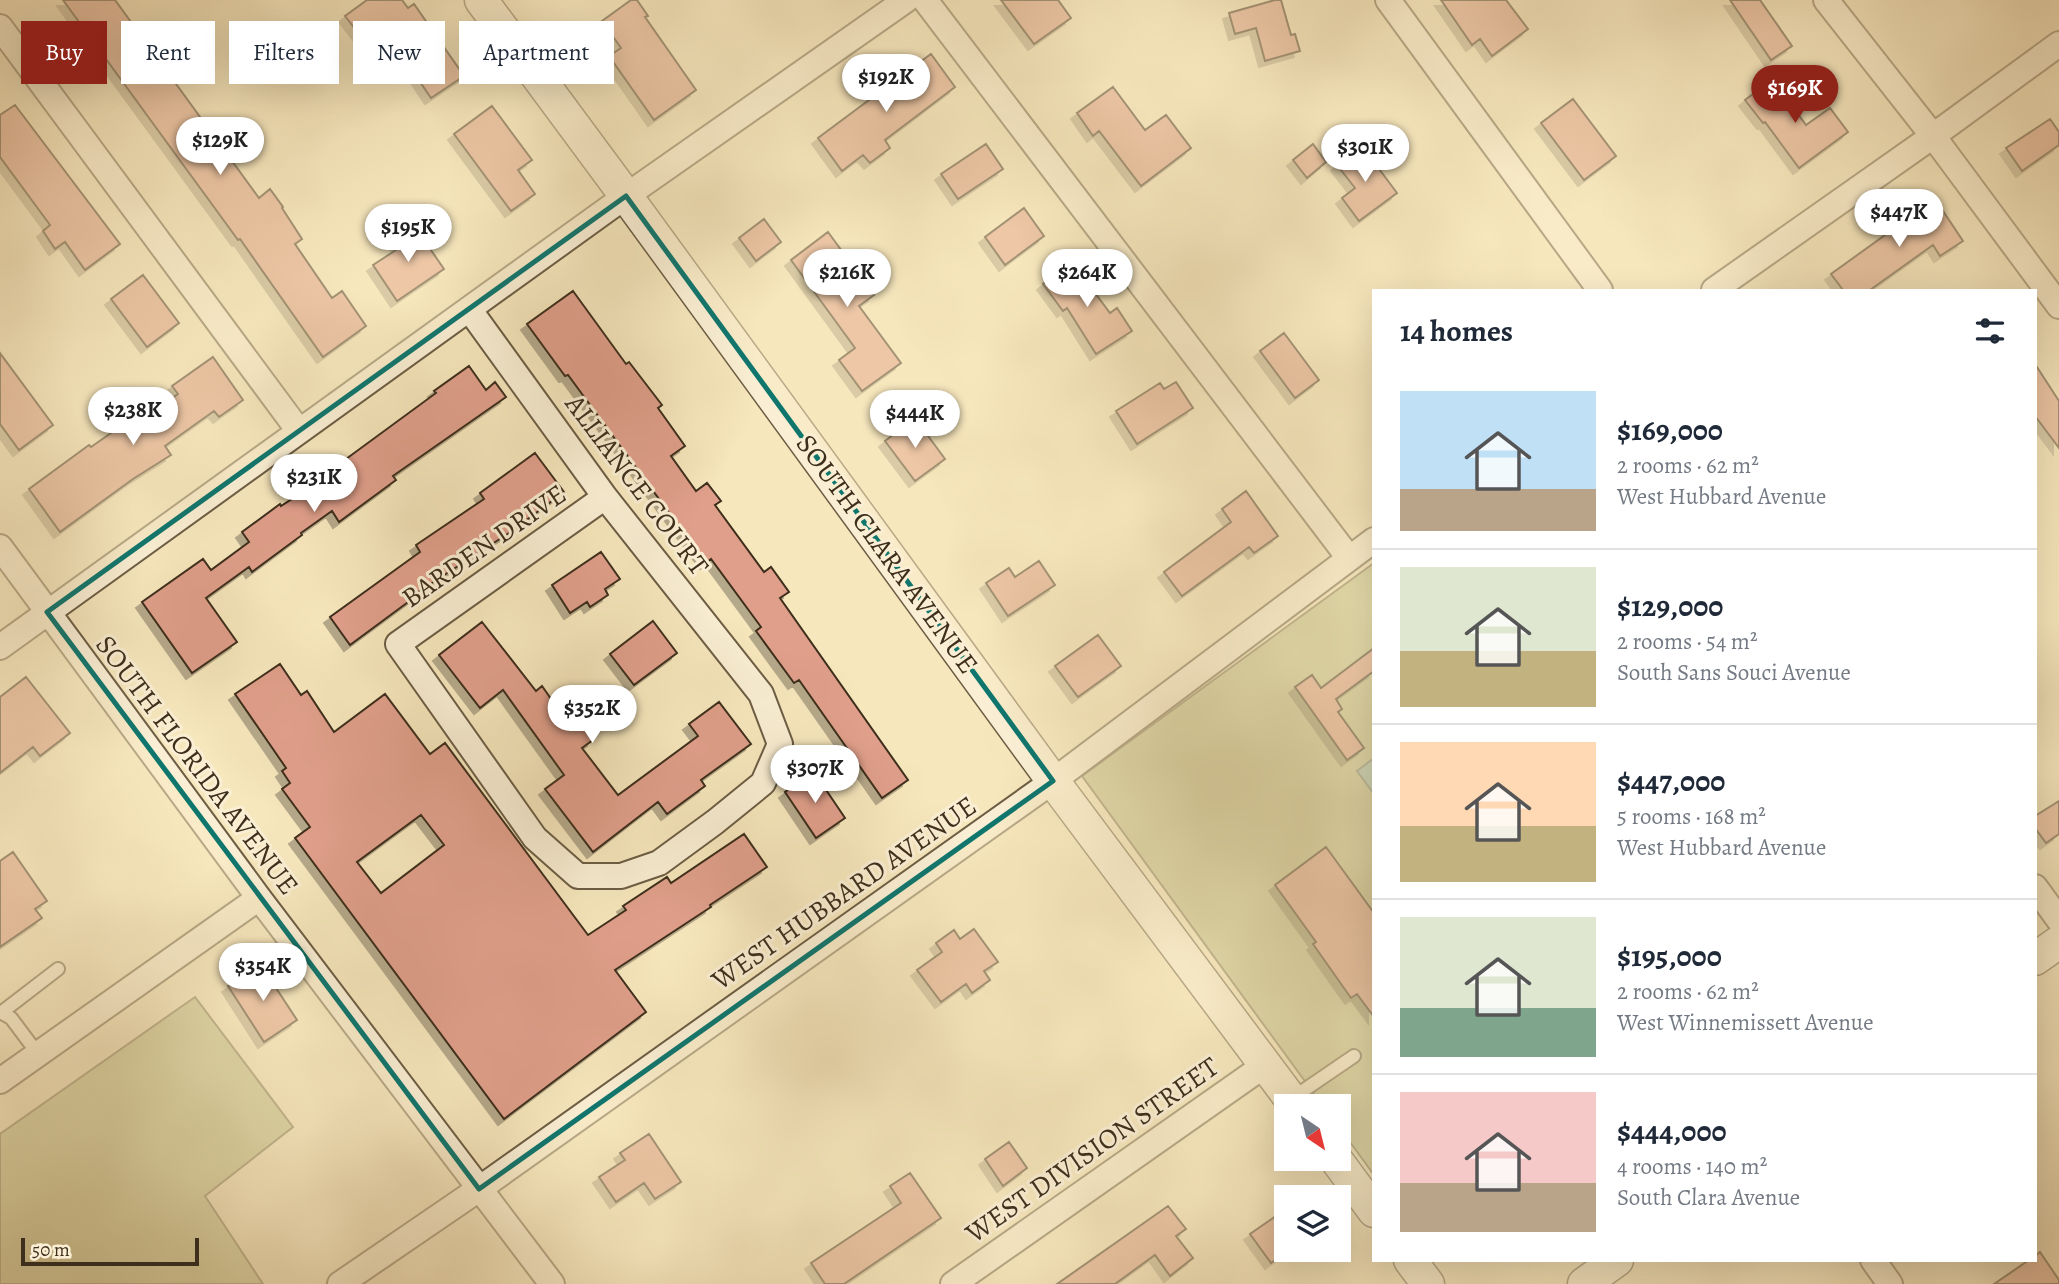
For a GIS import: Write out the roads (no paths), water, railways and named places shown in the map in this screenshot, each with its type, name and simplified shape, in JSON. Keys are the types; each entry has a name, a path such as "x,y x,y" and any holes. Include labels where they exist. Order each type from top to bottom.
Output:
{"street":[{"name":"SOUTH CLARA AVENUE","path":"481,0 1053,781 1287,1094"},
{"path":"0,647 626,196 906,0"},
{"path":"925,0 1349,558"},
{"path":"1388,0 1599,289"},
{"path":"1826,0 1933,136 2059,306"},
{"path":"0,27 299,431"},
{"path":"1715,289 2059,44"},
{"name":"ALLIANCE COURT","path":"398,644 535,838 578,876 621,876 659,863 763,783 780,744 761,694 605,497 469,309"},
{"name":"BARDEN DRIVE","path":"398,644 605,497"},
{"name":"WEST HUBBARD AVENUE","path":"340,1284 479,1189 1053,781 1372,541"},
{"name":"SOUTH FLORIDA AVENUE","path":"0,547 259,898 552,1284"},
{"path":"2037,890 2059,920"},
{"path":"0,1081 259,898"},
{"path":"2037,958 2059,942"},
{"name":"WEST DIVISION STREET","path":"953,1284 1265,1065"},
{"path":"1345,1171 1372,1208"},
{"path":"1412,1262 1428,1284"},
{"path":"1584,1284 1614,1262"},
{"path":"1874,1262 1890,1284"}],"lane":[{"path":"38,1054 11,1018 1,1012 58,969"},
{"path":"1304,1094 1354,1056"}]}
